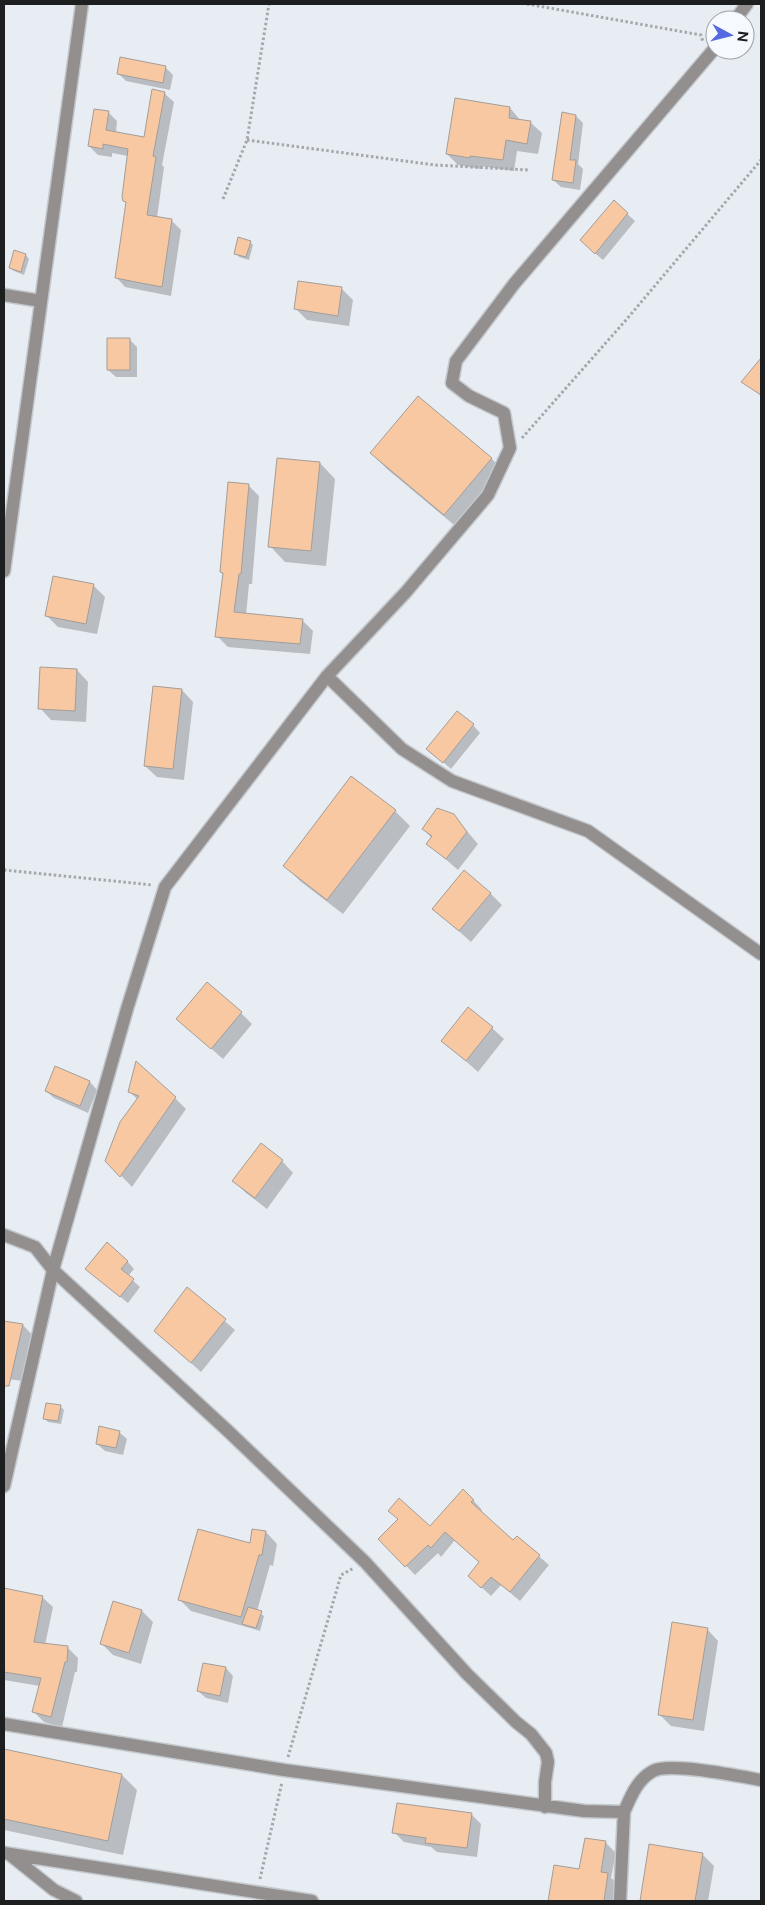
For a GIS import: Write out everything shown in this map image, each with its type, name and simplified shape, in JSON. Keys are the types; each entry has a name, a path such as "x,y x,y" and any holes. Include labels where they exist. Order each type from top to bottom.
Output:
{"street":[{"path":"4,571 82,4"},
{"path":"4,1486 53,1270 127,1008 165,887 327,676 406,592 488,495 510,448 504,414 470,396 452,383 456,361 514,284 705,60"},
{"path":"4,295 41,301"},
{"path":"327,676 402,749 452,781 588,831 761,954"},
{"path":"4,1235 35,1247 53,1270 228,1431 365,1562 467,1674 541,1744 548,1762 545,1782 545,1806"},
{"path":"4,1724 284,1770 584,1811 624,1812"},
{"path":"620,1901 624,1812 634,1788 654,1770 685,1768 761,1780"},
{"path":"6,1853 312,1901"},
{"path":"6,1853 54,1890 76,1901"}],"path":[{"path":"222,199 247,140 270,4"},
{"path":"527,4 701,35 705,41"},
{"path":"247,140 435,165 529,170"},
{"path":"510,448 526,434 626,320 761,160"},
{"path":"4,870 165,887"},
{"path":"256,1893 284,1770 341,1575 365,1562"}],"building":[{"path":"120,57 166,66 163,83 117,74"},
{"path":"152,89 165,92 153,156 156,157 147,215 172,219 162,287 115,278 126,202 123,201 122,197 128,149 103,144 103,149 88,146 94,109 109,111 106,130 144,137"},
{"path":"455,98 510,107 509,118 531,121 527,144 506,140 503,160 446,154"},
{"path":"562,112 576,115 570,160 576,160 573,183 552,180"},
{"path":"614,200 628,213 595,254 580,240"},
{"path":"238,237 251,241 246,257 234,254"},
{"path":"14,250 26,254 21,272 9,268"},
{"path":"298,281 342,287 338,316 294,309"},
{"path":"107,338 130,338 130,370 107,370"},
{"path":"761,358 761,395 741,382"},
{"path":"418,396 492,458 444,515 370,453"},
{"path":"277,458 320,462 311,551 268,547"},
{"path":"228,482 249,484 241,574 239,574 234,612 303,619 300,644 215,637 223,573 220,572"},
{"path":"53,576 94,584 86,624 45,616"},
{"path":"40,667 77,669 75,711 38,709"},
{"path":"153,686 182,689 173,769 144,766"},
{"path":"457,711 474,724 443,763 426,749"},
{"path":"351,776 396,810 327,900 283,866"},
{"path":"437,808 454,814 467,832 446,859 426,844 432,836 422,829"},
{"path":"464,870 491,893 459,931 432,909"},
{"path":"207,982 242,1012 211,1049 176,1019"},
{"path":"468,1007 493,1027 466,1061 441,1041"},
{"path":"136,1061 176,1097 120,1177 105,1161 120,1122 139,1096 128,1092"},
{"path":"55,1066 90,1081 80,1106 45,1091"},
{"path":"261,1143 283,1160 255,1198 232,1181"},
{"path":"107,1242 128,1261 121,1269 134,1279 120,1297 85,1269"},
{"path":"187,1287 226,1319 191,1363 154,1331"},
{"path":"4,1321 23,1324 9,1386 4,1386"},
{"path":"46,1403 61,1405 58,1421 43,1419"},
{"path":"99,1426 120,1431 116,1448 96,1444"},
{"path":"463,1489 474,1500 471,1502 513,1540 517,1536 540,1555 510,1592 491,1577 481,1588 468,1576 479,1562 445,1532 431,1548 428,1545 405,1567 378,1539 398,1519 388,1511 399,1498 430,1526"},
{"path":"198,1529 250,1543 252,1529 266,1531 262,1555 259,1555 241,1617 178,1600"},
{"path":"4,1588 43,1596 34,1642 68,1646 67,1662 65,1662 51,1717 32,1712 41,1678 4,1672"},
{"path":"113,1601 142,1610 129,1653 100,1644"},
{"path":"248,1607 262,1611 256,1628 242,1624"},
{"path":"672,1622 708,1628 693,1720 658,1715"},
{"path":"203,1663 226,1667 220,1696 197,1691"},
{"path":"4,1749 122,1774 108,1841 4,1819"},
{"path":"397,1803 472,1813 467,1848 425,1843 426,1838 392,1833"},
{"path":"585,1838 606,1841 601,1872 608,1873 604,1901 548,1901 554,1865 579,1869"},
{"path":"649,1844 703,1853 695,1901 640,1901"}]}
